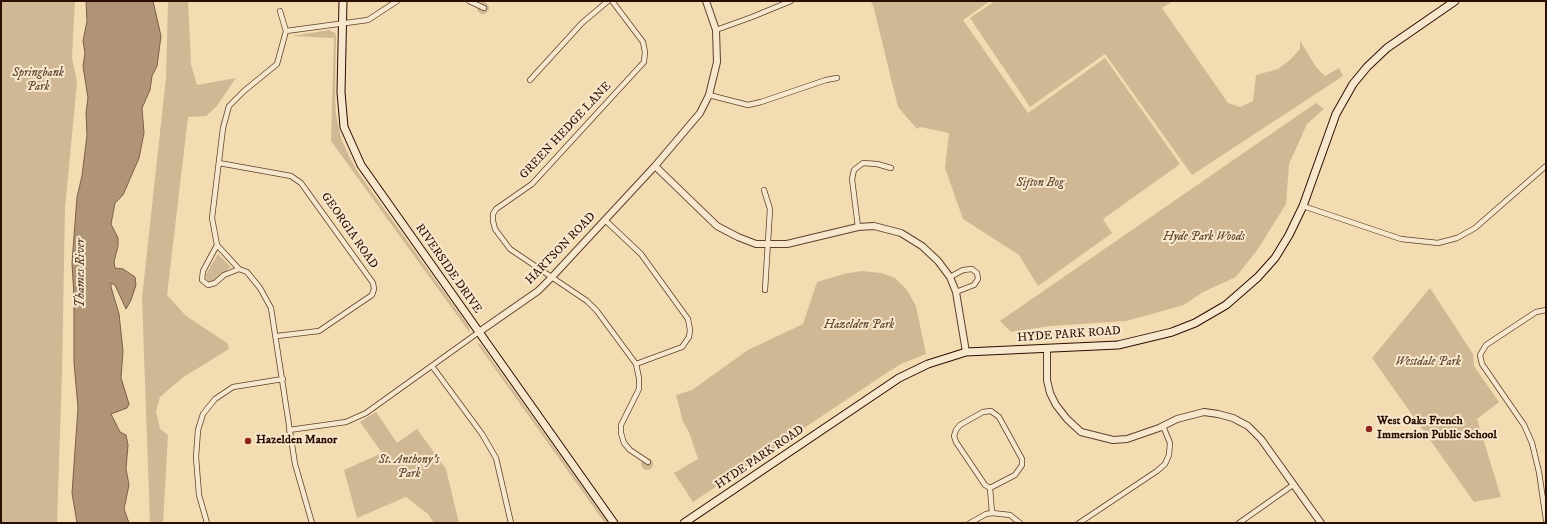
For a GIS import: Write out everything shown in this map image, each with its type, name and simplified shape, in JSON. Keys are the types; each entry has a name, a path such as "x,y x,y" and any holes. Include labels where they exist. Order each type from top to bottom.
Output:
{"main road":[{"name":"RIVERSIDE DRIVE","path":"343,1 341,92 344,127 361,165 614,523"},
{"name":"HYDE PARK ROAD","path":"684,523 899,378 928,364 966,352 1118,344 1172,332 1212,314 1240,294 1267,268 1289,235 1303,206 1327,135 1336,114 1353,84 1367,67 1387,48 1455,1"}],"street":[{"path":"286,31 342,24 373,18 397,1"},
{"path":"469,1 484,8"},
{"path":"530,80 582,23 608,1"},
{"name":"GREEN HEDGE LANE","path":"612,1 643,42 645,52 644,62 532,184 496,209 493,214 493,225 510,249 587,301 597,311 636,364 639,378 639,389 621,425 621,433 624,443 630,450 648,462"},
{"name":"HARTSON ROAD","path":"289,430 346,422 366,413 538,291 552,277 690,126 709,95 717,62 716,30 706,1"},
{"path":"716,30 791,1"},
{"path":"239,270 230,257 217,245 212,218 223,128 229,106 244,91 277,64 286,31 280,12"},
{"path":"709,95 748,105 837,78"},
{"path":"858,227 852,178 854,170 864,163 877,164 891,168"},
{"name":"GEORGIA ROAD","path":"219,164 291,176 301,183 373,283 374,289 372,295 319,331 277,336"},
{"path":"655,166 717,226 738,238 756,244 787,244 858,227 874,226 901,233 922,246 938,261 950,277 956,292 966,352"},
{"path":"1303,206 1401,239 1438,243 1457,238 1475,228 1546,166"},
{"path":"764,190 770,209 765,290"},
{"path":"605,220 641,254 688,319 690,330 689,337 682,347 636,364"},
{"path":"217,245 202,271 202,280 208,285 215,283 224,274 239,270 247,272 260,288 271,308 277,336 289,430 295,464 312,523"},
{"path":"950,277 963,270 972,268 977,273 978,279 974,285 956,292"},
{"path":"1546,310 1536,312 1486,345 1480,355 1484,369 1524,425 1532,443 1545,497 1546,520"},
{"path":"1047,348 1047,380 1050,393 1064,415 1081,432 1113,440 1138,437 1177,420 1204,412 1233,418 1248,426 1262,439 1321,523"},
{"path":"432,366 482,434 496,458 511,523"},
{"path":"207,523 199,495 196,457 198,430 203,414 215,399 233,387 283,379"},
{"path":"991,411 999,417 1022,459 1022,465 1015,475 990,488 985,485 956,442 954,436 960,425 983,412 991,411"},
{"path":"1079,523 1157,471 1165,464 1169,455 1170,443 1163,426"},
{"path":"1239,523 1293,485"},
{"path":"990,488 992,513"},
{"path":"970,523 986,514 992,513 1010,515 1020,523"}],"green space":[{"name":"Springbank Park","path":"1,1 75,1 72,57 77,82 65,208 57,523 1,523"},
{"path":"168,1 188,1 191,64 197,85 236,78 216,107 206,116 188,117 167,295 186,316 227,343 229,349 182,378 160,397 156,411 160,429 168,435 163,523 150,523 142,298 166,77"},
{"name":"Sifton Bog","path":"870,1 990,1 963,20 1028,113 1105,58 1180,164 1103,219 1112,233 1038,286 1019,255 963,219 945,168 949,133 920,127 917,129 898,107 873,5"},
{"path":"995,1 1173,1 1162,8 1228,103 1240,107 1253,101 1256,75 1278,69 1290,60 1300,49 1300,41 1316,67 1325,76 1339,68 1343,76 1192,175 1105,54 1030,107 970,18"},
{"path":"485,2 488,3 488,13 481,14 478,13 477,6 478,3"},
{"path":"329,30 335,33 336,37 336,115 341,138 348,154 357,171 469,327 470,333 331,141 334,38 292,36"},
{"name":"Hyde Park Woods","path":"1316,103 1324,109 1307,124 1289,164 1286,204 1258,249 1236,277 1203,292 1184,305 1126,321 1050,326 1011,332 1000,321"},
{"path":"218,254 231,267 213,281 209,281 206,279 206,274"},
{"name":"Hazelden Park","path":"861,271 881,273 895,278 907,290 916,306 926,354 901,364 885,374 693,502 674,473 698,459 689,432 683,422 676,395 692,390 748,350 803,324 817,282 844,274"},
{"name":"Westdale Park","path":"1430,288 1473,354 1474,366 1499,402 1477,419 1501,497 1474,502 1372,358"},
{"path":"476,342 481,345 608,523 605,523"},
{"name":"St. Anthony's Park","path":"376,412 397,443 417,429 446,469 459,523 434,523 428,514 406,497 357,518 344,470 382,453 360,422"},
{"path":"645,458 649,458 653,464 649,470 645,470 641,466 641,462"}],"water":[{"name":"Thames River","path":"86,1 153,1 161,36 157,66 152,76 150,90 142,108 144,133 139,158 123,195 115,203 111,224 118,238 118,246 114,262 115,268 123,269 135,277 136,285 126,309 115,285 111,283 119,314 123,351 121,378 129,404 127,408 111,414 120,432 126,435 128,445 126,469 129,485 124,509 129,523 77,523 72,493 78,408 74,362 74,297 72,263 77,197 82,176 87,135 86,113 88,98 83,66 85,53 83,41 87,21"}],"place":[{"name":"West Oaks French Immersion Public School","path":"1369,429"},
{"name":"Hazelden Manor","path":"248,441"}]}
